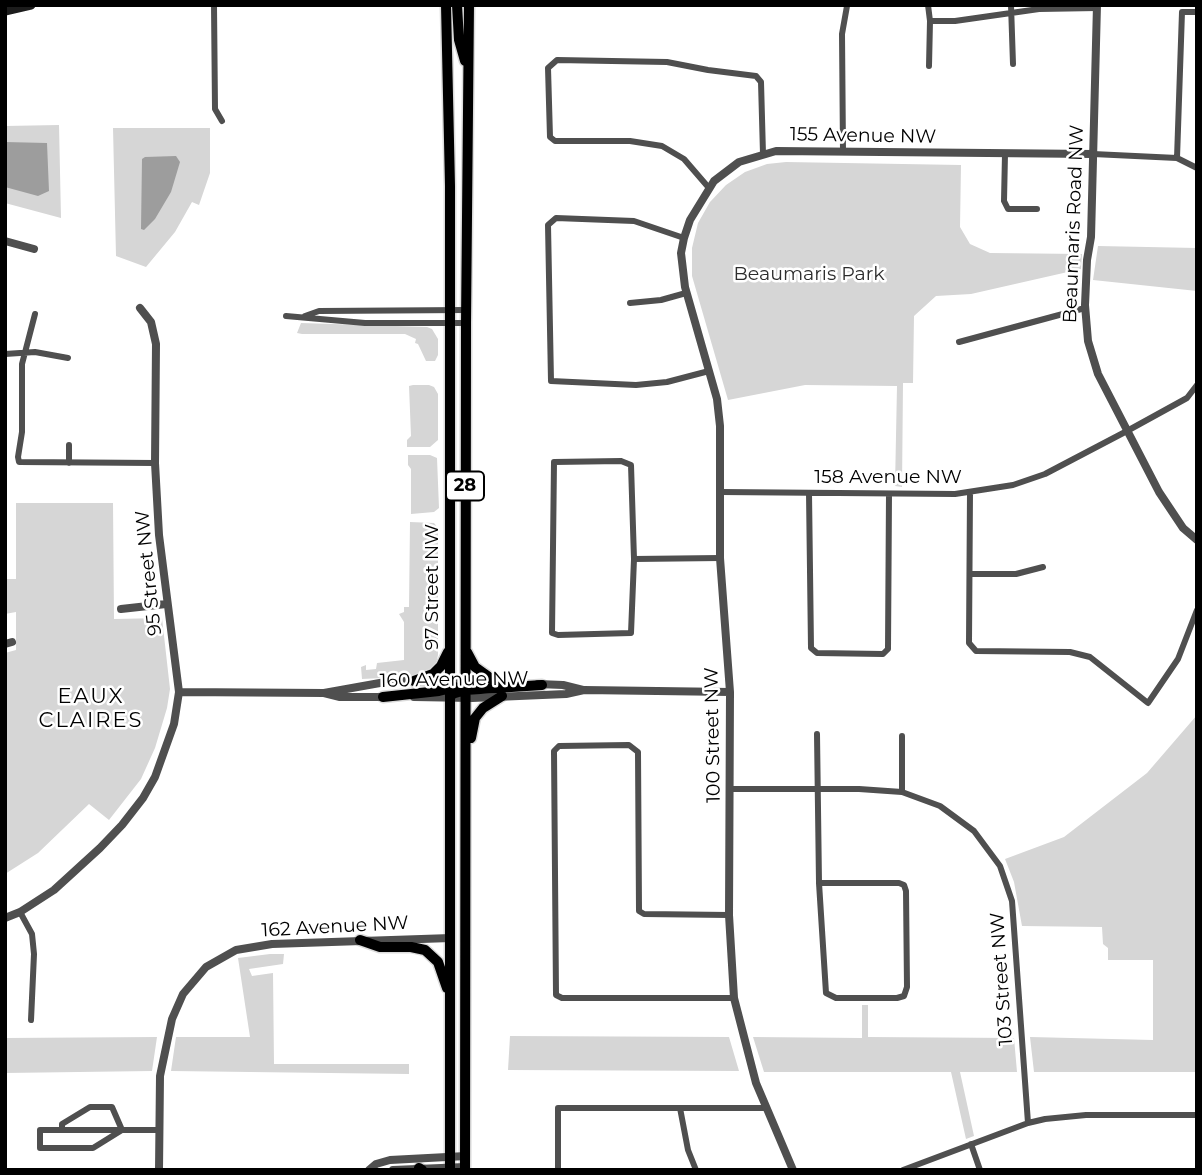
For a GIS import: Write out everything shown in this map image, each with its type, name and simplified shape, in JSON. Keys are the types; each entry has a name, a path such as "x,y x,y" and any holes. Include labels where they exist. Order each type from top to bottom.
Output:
{"main road":[{"path":"5,11 31,5"},
{"name":"97 Street NW","path":"446,5 450,310 450,1164"},
{"path":"457,5 459,40 468,72"},
{"name":"97 Street NW","path":"465,1165 469,5"},
{"path":"414,681 433,674 441,666 450,648"},
{"path":"465,648 475,667 496,682"},
{"path":"383,697 450,690 452,694 465,690 542,685"},
{"path":"466,766 475,718 487,704 502,696"},
{"path":"360,940 380,947 425,950 438,962 450,994"}],"street":[{"path":"214,5 215,109 222,121"},
{"path":"928,5 929,66"},
{"path":"1011,5 1013,64"},
{"path":"843,152 842,34 847,6"},
{"path":"930,21 955,21 1039,9 1097,6"},
{"name":"Beaumaris Road NW","path":"1097,6 1091,237 1085,308 1088,341 1094,363 1160,492 1183,528 1197,540"},
{"path":"1177,158 1182,12 1197,12"},
{"path":"709,188 684,159 662,146 630,141 555,141 550,137 548,68 557,60 667,62 756,76 761,82 763,154"},
{"name":"155 Avenue NW","path":"709,188 726,170 776,151 1093,154 1177,158 1197,168"},
{"path":"1005,154 1004,201 1009,209 1037,209"},
{"name":"100 Street NW","path":"709,188 690,220 681,253 686,293 717,399 720,426 720,558 730,692 729,915 734,998 751,1070 793,1170"},
{"path":"684,237 634,221 556,218 548,225 551,381 636,385 667,382 709,371"},
{"path":"5,241 34,249"},
{"path":"629,303 661,300 686,293"},
{"name":"95 Street NW","path":"20,912 54,890 121,825 143,798 155,777 171,736 179,692 159,535 155,463 155,335 151,322 140,308"},
{"path":"959,342 1085,308"},
{"path":"286,316 303,316 319,311 466,310"},
{"path":"35,314 22,364 19,462 155,463"},
{"path":"303,316 319,321 365,323 466,323"},
{"path":"5,354 24,352 68,358"},
{"name":"158 Avenue NW","path":"721,492 955,494 1013,485 1045,474 1127,431 1187,398 1197,385"},
{"path":"69,446 69,463"},
{"path":"621,461 631,465 634,559 631,633 552,633 554,462 621,461"},
{"path":"970,492 969,643 976,651 1070,652 1090,657 1148,703 1178,659 1197,610"},
{"path":"809,493 811,648 817,653 883,654 888,649 889,494"},
{"path":"634,559 720,558"},
{"path":"970,573 1016,574 1043,567"},
{"path":"121,609 166,604"},
{"name":"160 Avenue NW","path":"179,692 324,693 358,685 414,681 450,690 502,696 566,694 584,690"},
{"name":"160 Avenue NW","path":"465,690 496,682 563,685 584,690 730,692"},
{"name":"160 Avenue NW","path":"324,693 340,697 383,697"},
{"path":"817,734 819,883 825,989 828,995 846,998 904,996 907,987 904,885 819,883"},
{"path":"902,736 902,792"},
{"path":"729,915 644,914 639,911 638,752 629,745 559,746 554,751 556,995 562,998 734,998"},
{"name":"103 Street NW","path":"729,789 902,792 929,800 950,811 974,831 1000,866 1010,892 1016,936 1028,1123"},
{"path":"5,918 20,912 32,933 34,954 31,1020"},
{"name":"162 Avenue NW","path":"160,1130 160,1076 172,1019 183,994 205,967 236,950 272,944 466,938"},
{"path":"62,1130 62,1124 90,1107 112,1107 122,1130"},
{"path":"558,1170 558,1108 766,1108"},
{"path":"680,1108 688,1150 696,1170"},
{"path":"904,1170 1028,1123 1072,1115 1197,1115"},
{"path":"122,1130 93,1148 40,1148 40,1130 62,1130 122,1130 160,1130 159,1170"},
{"path":"971,1144 980,1170"},
{"path":"369,1170 376,1164 390,1160 465,1165"},
{"path":"393,1170 450,1164"}],"green space":[{"path":"59,125 61,218 5,203 5,126"},
{"path":"113,128 210,128 210,173 199,205 192,202 175,232 146,267 116,256"},
{"name":"Beaumaris Park","path":"767,164 961,165 960,227 970,244 990,253 1082,254 1081,269 971,294 936,296 914,316 913,383 903,383 902,487 895,486 897,386 805,385 728,400 692,276 692,248 698,223 710,202 726,185 745,172"},
{"path":"1098,246 1197,248 1197,291 1093,280"},
{"path":"301,323 427,327 432,329 438,339 438,355 435,361 426,361 415,343 416,339 405,334 302,334 297,333"},
{"path":"429,385 434,387 438,394 438,440 430,447 407,447 407,440 411,436 409,386"},
{"path":"408,455 430,455 437,458 439,508 434,512 411,514 411,469"},
{"path":"16,503 113,503 114,619 162,618 170,689 155,748 141,779 109,820 89,804 38,853 5,874 5,653 16,650 16,612 5,614 5,579 16,579"},
{"path":"410,522 434,523 438,528 436,664 433,670 422,676 362,679 361,667 366,665 366,670 376,669 377,663 404,660 404,622 399,614 404,612 404,607 409,607"},
{"path":"1197,715 1197,1072 1034,1072 1030,1037 1153,1040 1153,960 1108,960 1108,948 1103,944 1102,927 1022,926 1014,882 1005,859 1064,837 1147,773"},
{"path":"284,954 283,964 249,969 252,976 273,973 274,1064 409,1064 409,1074 171,1071 176,1037 250,1037 238,958"},
{"path":"862,1005 868,1005 868,1037 1014,1038 1017,1072 960,1072 974,1136 966,1139 951,1072 764,1072 753,1037 862,1038"},
{"path":"510,1036 729,1037 739,1071 508,1070"},
{"path":"157,1037 152,1071 5,1073 5,1038"}],"shaded area":[{"path":"5,142 47,143 49,191 38,196 5,187"},
{"path":"176,156 180,162 171,192 155,219 144,230 141,229 142,159"}],"district":[{"name":"EAUX CLAIRES","path":"91,709"}]}
